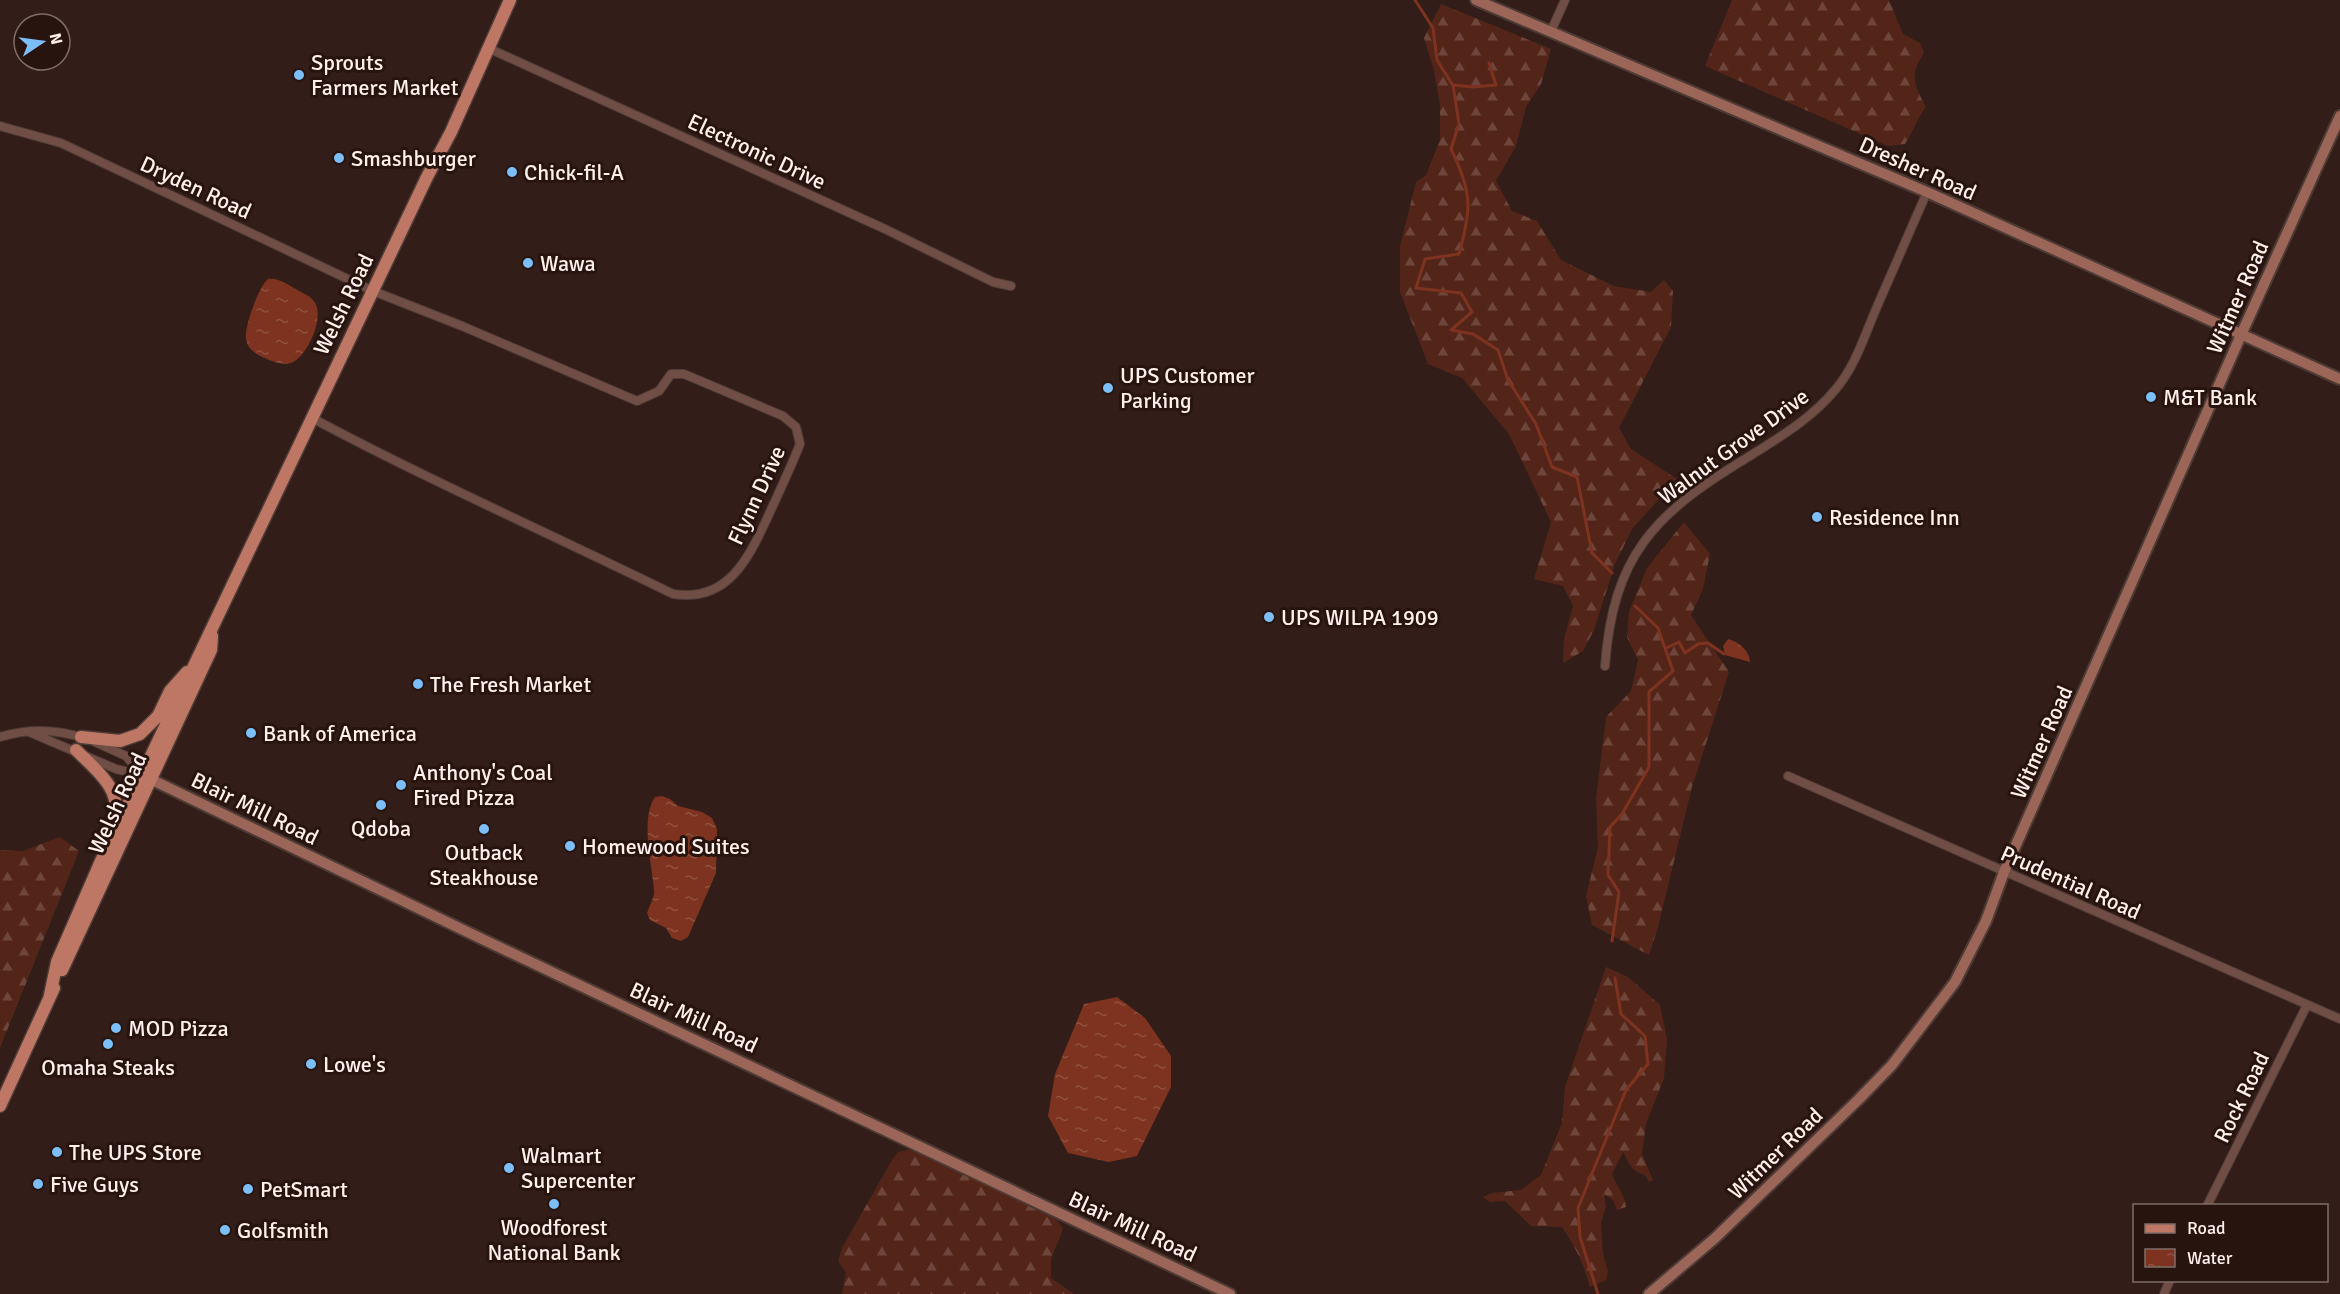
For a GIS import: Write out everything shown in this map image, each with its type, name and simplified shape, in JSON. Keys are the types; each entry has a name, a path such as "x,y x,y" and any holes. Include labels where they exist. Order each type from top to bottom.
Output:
{"main road":[{"name":"Welsh Road","path":"0,1106 213,626 427,177 451,132 510,0"},
{"name":"Dresher Road","path":"1476,0 1927,192 2340,379"},
{"name":"Witmer Road","path":"1648,1294 1714,1239 1858,1100 1892,1065 1955,982 1986,921 2004,872 2340,116"},
{"name":"Welsh Road","path":"50,995 57,962 101,862 211,650 213,626"},
{"path":"81,737 120,741 140,734 158,716 170,691 196,663"},
{"path":"76,750 106,780 115,796 116,815 101,862"},
{"name":"Blair Mill Road","path":"146,777 1230,1294"}],"street":[{"path":"1551,31 1565,0"},
{"name":"Electronic Drive","path":"488,48 885,229 993,282 1011,286"},
{"name":"Dryden Road","path":"0,126 61,143 373,291"},
{"name":"Walnut Grove Drive","path":"1605,666 1613,610 1625,573 1638,550 1651,532 1685,498 1708,481 1792,430 1838,387 1857,354 1927,192"},
{"name":"Flynn Drive","path":"312,418 388,459 673,594 694,594 718,587 741,568 754,548 800,444 796,427 783,416 684,374 671,374 659,391 637,401 462,326 373,291"},
{"path":"0,737 27,731 51,730 81,737 126,756 146,777"},
{"path":"27,731 116,769 146,777"},
{"name":"Prudential Road","path":"1788,776 2340,1019"},
{"name":"Rock Road","path":"2208,1204 2307,1005"}],"green space":[{"path":"1732,0 1889,0 1903,34 1920,43 1924,53 1916,67 1915,80 1926,107 1905,144 1888,146 1705,66"},
{"path":"1441,4 1551,49 1541,84 1526,107 1516,146 1496,181 1512,211 1537,221 1561,260 1614,286 1651,292 1664,280 1673,291 1671,327 1619,428 1631,449 1677,479 1632,529 1615,564 1594,630 1583,651 1563,663 1564,639 1573,606 1563,586 1534,579 1551,522 1509,434 1462,378 1428,364 1400,292 1400,246 1416,182 1426,175 1440,140 1440,105 1434,71 1424,38"},
{"path":"1684,522 1710,554 1703,589 1691,615 1729,672 1692,787 1649,955 1592,925 1586,896 1598,847 1596,799 1606,717 1631,691 1638,660 1627,637 1629,612 1647,568"},
{"path":"60,837 79,851 0,1048 0,850 23,851"},
{"path":"1606,967 1628,977 1660,1005 1667,1039 1664,1078 1646,1124 1642,1154 1653,1180 1649,1182 1645,1175 1633,1169 1623,1152 1612,1174 1626,1207 1617,1210 1613,1200 1604,1194 1606,1206 1601,1223 1603,1254 1608,1271 1606,1280 1590,1287 1579,1256 1562,1227 1531,1226 1505,1201 1490,1202 1483,1197 1492,1193 1521,1190 1541,1175 1562,1123 1565,1087"},
{"path":"915,1150 1057,1220 1063,1229 1051,1259 1051,1278 1074,1294 842,1294 846,1272 838,1261 842,1248 892,1160 898,1152"}],"water":[{"path":"268,279 281,281 307,295 317,307 316,325 309,345 297,359 287,364 260,356 251,349 247,342 247,326 253,307 260,290"},
{"path":"1728,639 1743,648 1750,662 1725,655 1723,646"},
{"path":"662,796 678,806 702,812 712,818 717,829 716,873 688,937 681,941 672,938 666,928 650,920 647,913 654,893 648,842 648,817 655,797"},
{"path":"1117,997 1145,1018 1171,1056 1171,1087 1137,1156 1109,1162 1068,1153 1048,1116 1055,1074 1084,1004"}],"waterway":[{"path":"1415,0 1433,28 1437,60 1452,84"},
{"path":"1489,63 1496,85 1473,87 1453,85 1459,124 1451,149 1463,177 1468,200 1468,212 1459,254 1425,259 1416,288 1461,293 1472,312 1451,330 1473,334 1498,350 1508,380 1536,424 1552,467 1577,477 1592,553 1612,573"},
{"path":"1612,941 1619,892 1608,875 1610,827 1622,814 1649,767 1649,692 1673,671 1658,628 1635,606"},
{"path":"1666,648 1679,642 1685,653 1698,644 1708,643 1724,654"},
{"path":"1598,1294 1580,1237 1578,1208 1626,1090 1648,1064 1645,1036 1621,1014 1615,978"}],"place":[{"name":"Sprouts Farmers Market","path":"299,75"},
{"name":"Smashburger","path":"339,158"},
{"name":"Chick-fil-A","path":"512,172"},
{"name":"Wawa","path":"528,263"},
{"name":"UPS Customer Parking","path":"1108,388"},
{"name":"M&T Bank","path":"2151,397"},
{"name":"Residence Inn","path":"1817,517"},
{"name":"UPS WILPA 1909","path":"1269,617"},
{"name":"The Fresh Market","path":"418,684"},
{"name":"Bank of America","path":"251,733"},
{"name":"Anthony's Coal Fired Pizza","path":"401,785"},
{"name":"Qdoba","path":"381,805"},
{"name":"Outback Steakhouse","path":"484,829"},
{"name":"Homewood Suites","path":"570,846"},
{"name":"MOD Pizza","path":"116,1028"},
{"name":"Omaha Steaks","path":"108,1044"},
{"name":"Lowe's","path":"311,1064"},
{"name":"The UPS Store","path":"57,1152"},
{"name":"Walmart Supercenter","path":"509,1168"},
{"name":"Five Guys","path":"38,1184"},
{"name":"PetSmart","path":"248,1189"},
{"name":"Woodforest National Bank","path":"554,1204"},
{"name":"Golfsmith","path":"225,1230"}]}
